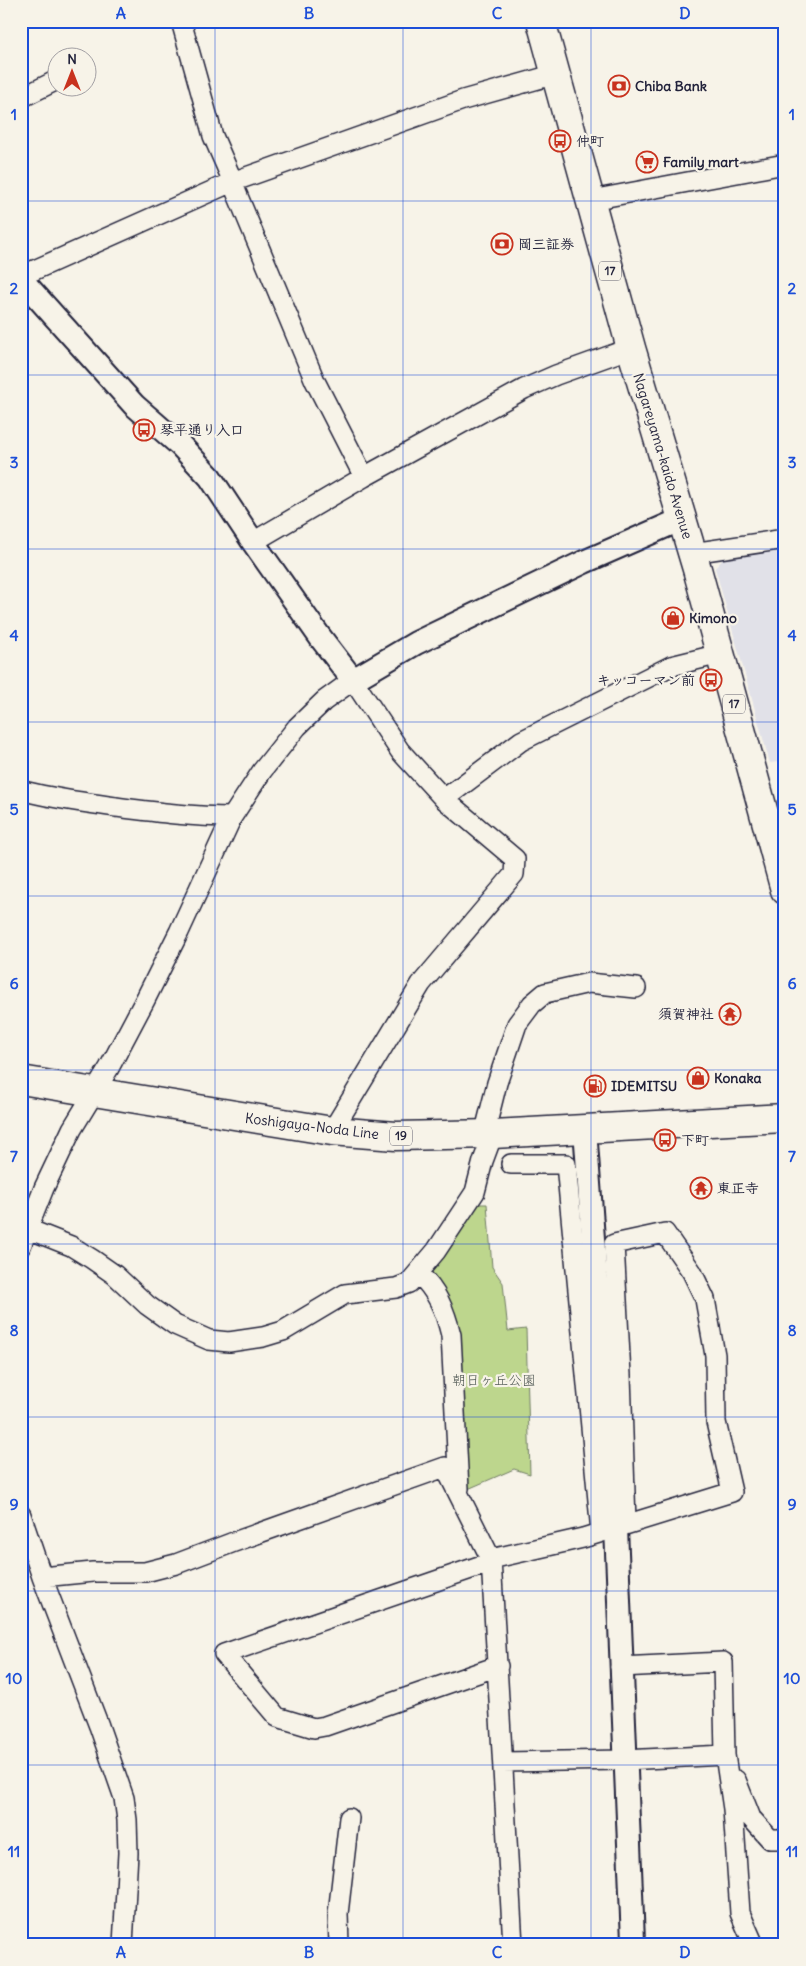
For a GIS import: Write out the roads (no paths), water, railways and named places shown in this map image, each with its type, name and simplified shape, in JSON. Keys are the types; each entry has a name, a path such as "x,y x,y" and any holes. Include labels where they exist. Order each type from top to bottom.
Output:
{"main road":[{"name":"Nagareyama-kaido Avenue","path":"541,21 592,200 631,348 692,553 785,890"},
{"name":"Koshigaya-Noda Line","path":"21,1080 332,1132 396,1136 489,1135 785,1118"}],"street":[{"path":"181,21 213,136 315,381 364,477"},
{"path":"332,1132 421,984 514,874 515,859 444,798 400,751 353,680 253,542 210,477 181,446 134,405 21,278 232,182 463,100 556,74"},
{"path":"21,98 48,84"},
{"path":"592,200 785,164"},
{"path":"253,542 364,477 524,390 631,348"},
{"path":"636,988 589,983 545,993 532,1004 517,1024 497,1082 489,1135 476,1192 446,1237 418,1273 408,1283 396,1288 339,1296 283,1331 263,1337 230,1342 209,1340 175,1325 147,1305 116,1275 71,1246 25,1237 72,1129 109,1068 171,949 232,817 262,771 297,727 324,701 353,680 416,643 584,562 682,519"},
{"path":"692,553 785,539"},
{"path":"444,798 521,741 671,666 720,654"},
{"path":"21,790 42,796 196,817 232,817"},
{"path":"585,1129 614,1528 633,1941 635,1945"},
{"path":"511,1164 566,1164 614,1528"},
{"path":"498,1666 325,1726 314,1728 277,1716 224,1654 491,1561 614,1528 732,1492 716,1422 715,1355 704,1299 692,1272 665,1233 614,1244 621,1375 614,1528"},
{"path":"418,1273 432,1286 447,1316 451,1335 459,1493"},
{"path":"42,1577 93,1572 145,1572 176,1564 445,1467 491,1561 513,1945"},
{"path":"21,1515 124,1798 128,1853 123,1945"},
{"path":"620,1667 723,1662 726,1762 733,1809 740,1912 754,1945"},
{"path":"503,1762 624,1760 726,1762"},
{"path":"726,1762 737,1782 751,1818 770,1838 785,1839"},
{"path":"339,1945 338,1914 349,1818"}],"place":[{"name":"Chiba Bank","path":"619,86"},
{"name":"仲町","path":"560,141"},
{"name":"Family mart","path":"647,162"},
{"name":"岡三証券","path":"502,244"},
{"name":"琴平通り入口","path":"144,430"},
{"name":"Kimono","path":"673,618"},
{"name":"キッコーマン前","path":"711,680"},
{"name":"須賀神社","path":"730,1014"},
{"name":"Konaka","path":"698,1078"},
{"name":"IDEMITSU","path":"595,1086"},
{"name":"下町","path":"665,1140"},
{"name":"東正寺","path":"701,1188"}],"park label":[{"name":"朝日ヶ丘公園","path":"494,1380"}]}
